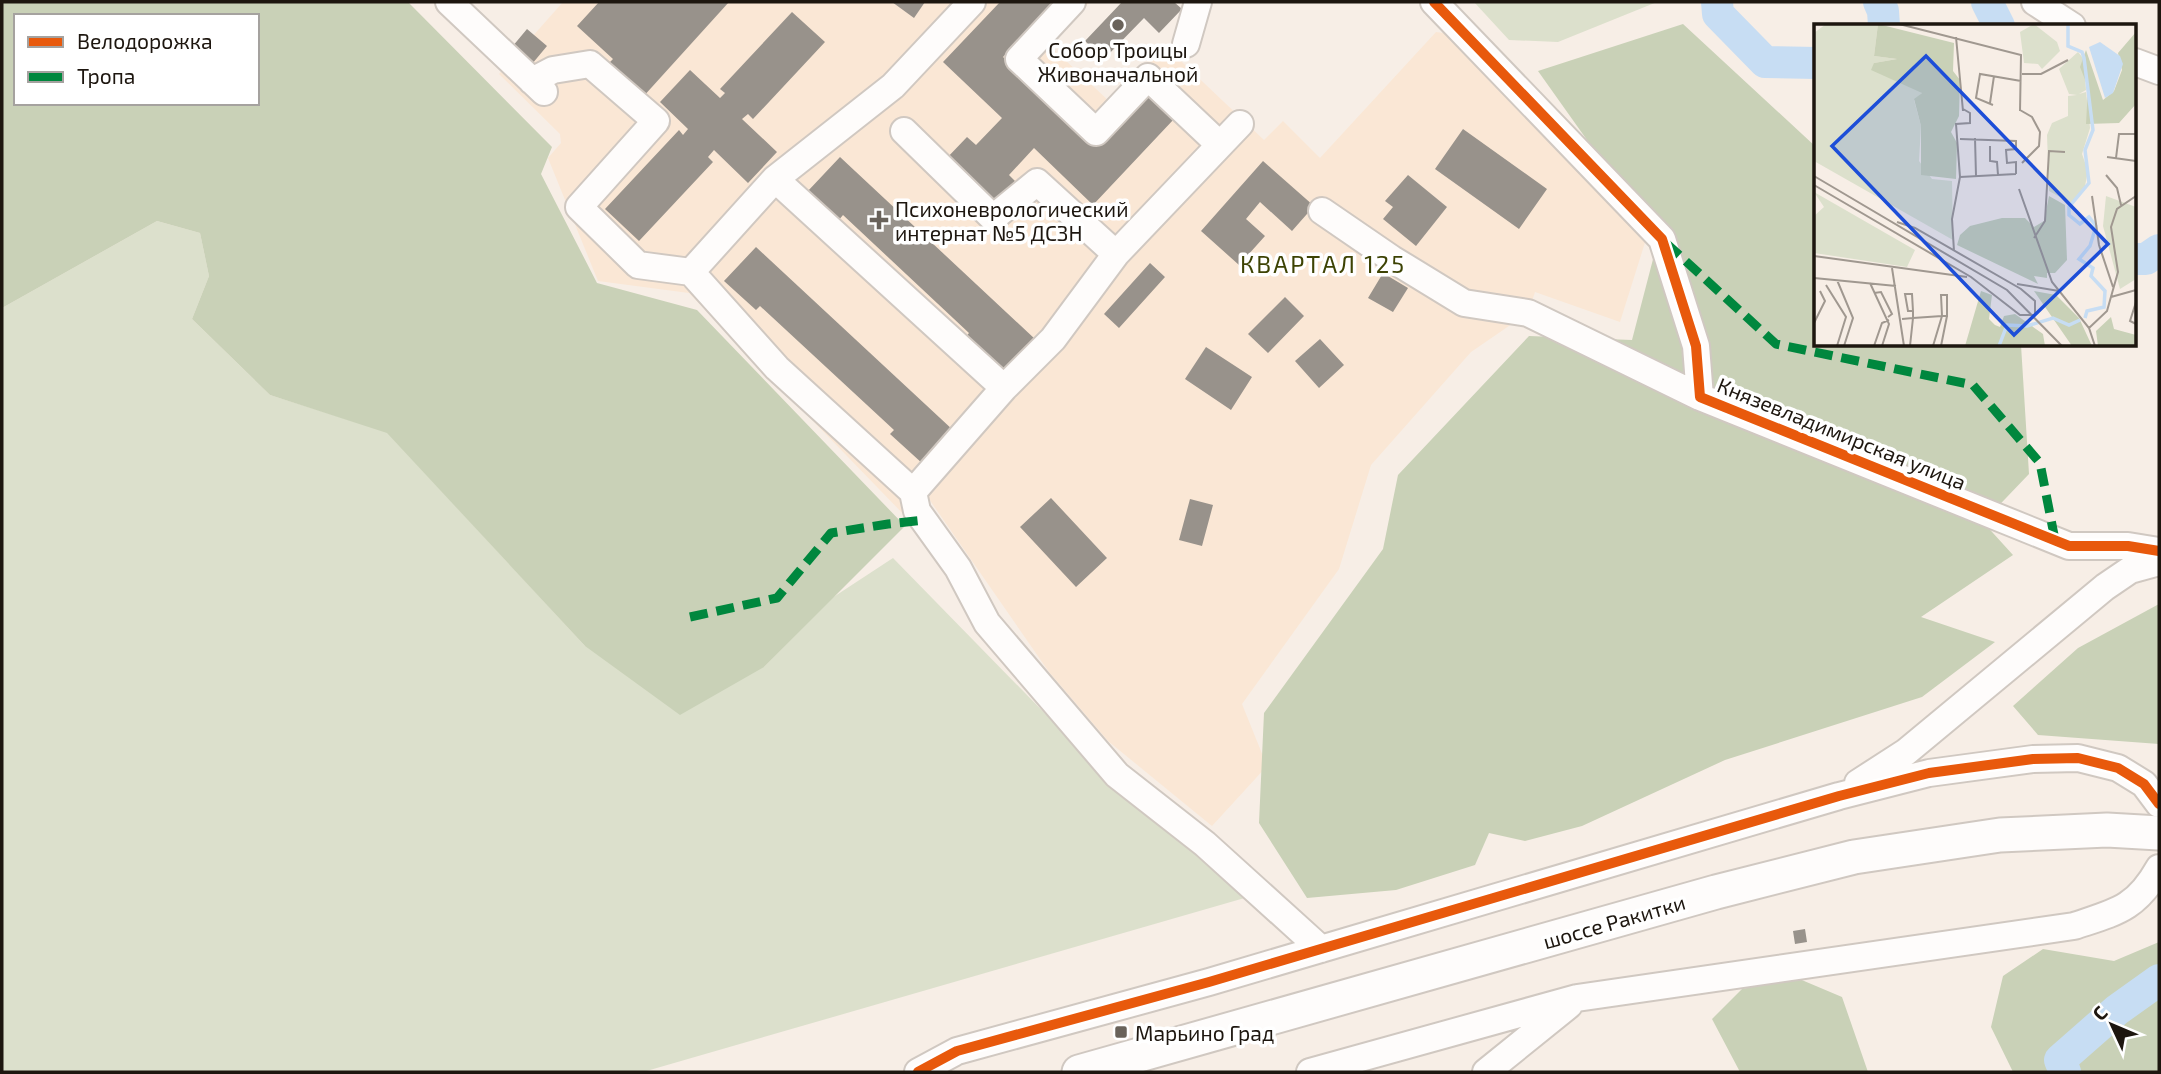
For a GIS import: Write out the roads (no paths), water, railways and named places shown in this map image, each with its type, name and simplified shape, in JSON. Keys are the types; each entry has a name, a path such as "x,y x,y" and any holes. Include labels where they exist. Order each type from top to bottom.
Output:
{"main road":[{"name":"шоссе Ракитки","path":"1079,1072 1716,892 1854,857 2000,835 2107,830 2159,833"}],"street":[{"path":"449,2 538,87 553,70 590,64 656,121 579,207 638,265 691,272 777,368 913,492 917,511 958,568 987,623 1117,775 1205,844 1321,949"},
{"path":"691,272 775,178 893,86 972,2"},
{"path":"1072,2 1019,59 1097,132 1148,77 1220,145"},
{"path":"1186,44 1198,2"},
{"name":"Князевладимирская улица","path":"1434,2 1662,239 1696,346 1700,397 2069,546 2128,546 2159,551"},
{"path":"2035,2 2069,24"},
{"path":"2136,62 2159,71"},
{"path":"913,492 1004,388 1053,339 1116,254 1240,124"},
{"path":"904,131 993,218 1038,182 1116,254"},
{"path":"775,178 1004,388"},
{"path":"1322,211 1392,259 1464,303 1528,313 1700,397"},
{"path":"2069,546 2096,562 2105,587"},
{"path":"1839,796 1906,752 2105,587 2130,570 2159,562"},
{"path":"918,1072 957,1051 1209,982 1839,796 1929,773 2033,759 2078,758 2118,768 2144,784 2159,804"},
{"path":"1310,1072 1577,998 2074,926 2118,912 2147,890 2159,868"},
{"path":"1486,1072 1577,998"}],"waterway":[{"path":"1717,2 1718,14 1765,62 1814,63"},
{"path":"1879,2 1884,24"},
{"path":"1987,2 1998,24"},
{"path":"2136,259 2146,259 2159,250"},
{"path":"2065,1072 2060,1060 2117,1010 2159,980"}],"place":[{"name":"Собор Троицы Живоначальной","path":"1118,25"},
{"name":"Психоневрологический интернат №5 ДСЗН","path":"879,220"},
{"name":"Марьино Град","path":"1121,1032"}],"district":[{"name":"КВАРТАЛ 125","path":"1323,263"}]}
